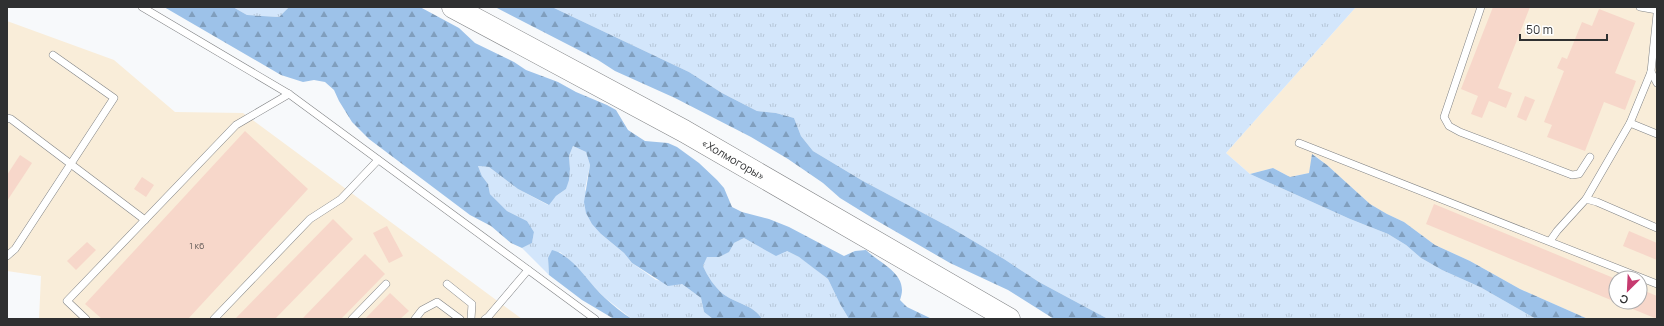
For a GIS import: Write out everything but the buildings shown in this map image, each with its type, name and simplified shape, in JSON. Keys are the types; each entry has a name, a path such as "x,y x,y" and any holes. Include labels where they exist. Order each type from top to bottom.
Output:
{"highway":[{"name":"«Холмогоры»","path":"453,7 684,131 1009,319"}],"lane":[{"path":"142,7 289,94 595,319"},
{"path":"1481,7 1444,117 1449,126 1460,132 1572,175 1579,174 1590,157"},
{"path":"1640,7 1657,10"},
{"path":"1550,241 1586,199 1630,123 1651,72 1657,14"},
{"path":"7,256 15,249 114,98 53,55"},
{"path":"1651,72 1657,84"},
{"path":"86,319 67,302 236,125 289,94"},
{"path":"7,118 145,220"},
{"path":"1630,123 1657,134"},
{"path":"1299,142 1657,284"},
{"path":"214,319 310,219 340,199 378,160"},
{"path":"1586,199 1597,202 1657,228"},
{"path":"485,319 528,270"},
{"path":"352,319 386,284"},
{"path":"447,284 472,304 471,319"},
{"path":"415,319 422,310 438,302 460,319"}],"shaded area":[{"path":"1356,7 1657,7 1657,319 1588,319 1520,289 1470,261 1435,245 1404,222 1370,204 1313,154 1309,173 1290,177 1273,168 1250,174 1226,153"},
{"path":"7,21 114,60 175,112 243,113 522,319 39,319 41,276 7,271"}],"green space":[{"path":"164,7 233,7 247,15 279,17 289,7 420,7 459,28 475,43 514,62 526,70 558,82 616,110 628,130 645,141 668,143 677,147 699,163 717,180 724,188 732,207 742,212 769,219 789,227 844,256 855,251 866,250 894,272 898,277 902,290 900,300 907,307 932,319 849,319 828,279 799,257 787,251 776,256 744,238 734,243 729,252 719,257 707,257 703,266 717,288 723,294 754,310 762,319 713,319 704,312 701,298 682,284 668,286 632,263 624,253 601,234 592,224 586,213 584,202 590,165 586,152 573,146 569,156 569,180 566,189 556,196 549,205 518,189 489,167 478,166 482,176 488,184 490,194 507,211 527,221 534,232 532,243 522,248 511,243 491,226 470,215 369,139 352,122 334,90 325,82 314,80 303,82 281,75"},
{"path":"233,7 289,7 279,17 247,15"},
{"path":"495,7 552,7 689,72 722,93 757,111 776,113 794,118 801,136 813,151 863,181 953,229 1004,259 1039,282 1108,319 1054,319 1008,290 950,263 874,219 840,198 823,183 788,159 751,137 675,98 615,71 598,60"},
{"path":"552,7 1356,7 1226,153 1250,174 1350,219 1388,234 1406,245 1421,258 1442,270 1480,287 1536,319 1108,319 1039,282 1004,259 953,229 863,181 813,151 801,136 794,118 776,113 757,111 722,93 689,72"},
{"path":"573,146 586,152 590,165 585,189 601,234 624,253 632,263 656,280 682,284 701,298 704,312 713,319 632,319 604,297 560,252 548,258 549,275 522,248 532,243 534,232 527,221 507,211 490,194 488,184 482,176 478,166 489,167 518,189 548,205 556,196 566,189 570,169 569,156"},
{"path":"1312,154 1327,165 1370,204 1404,222 1435,245 1470,261 1520,289 1588,319 1536,319 1480,287 1442,270 1421,258 1406,245 1388,234 1350,219 1250,174 1273,168 1290,177 1309,173"},
{"path":"744,238 755,244 787,251 809,264 828,279 849,319 762,319 754,310 723,294 707,274 703,266 707,256 719,257 734,243"},
{"path":"552,250 560,253 574,264 605,298 621,312 632,319 614,319 582,300 549,275 548,258"}]}
